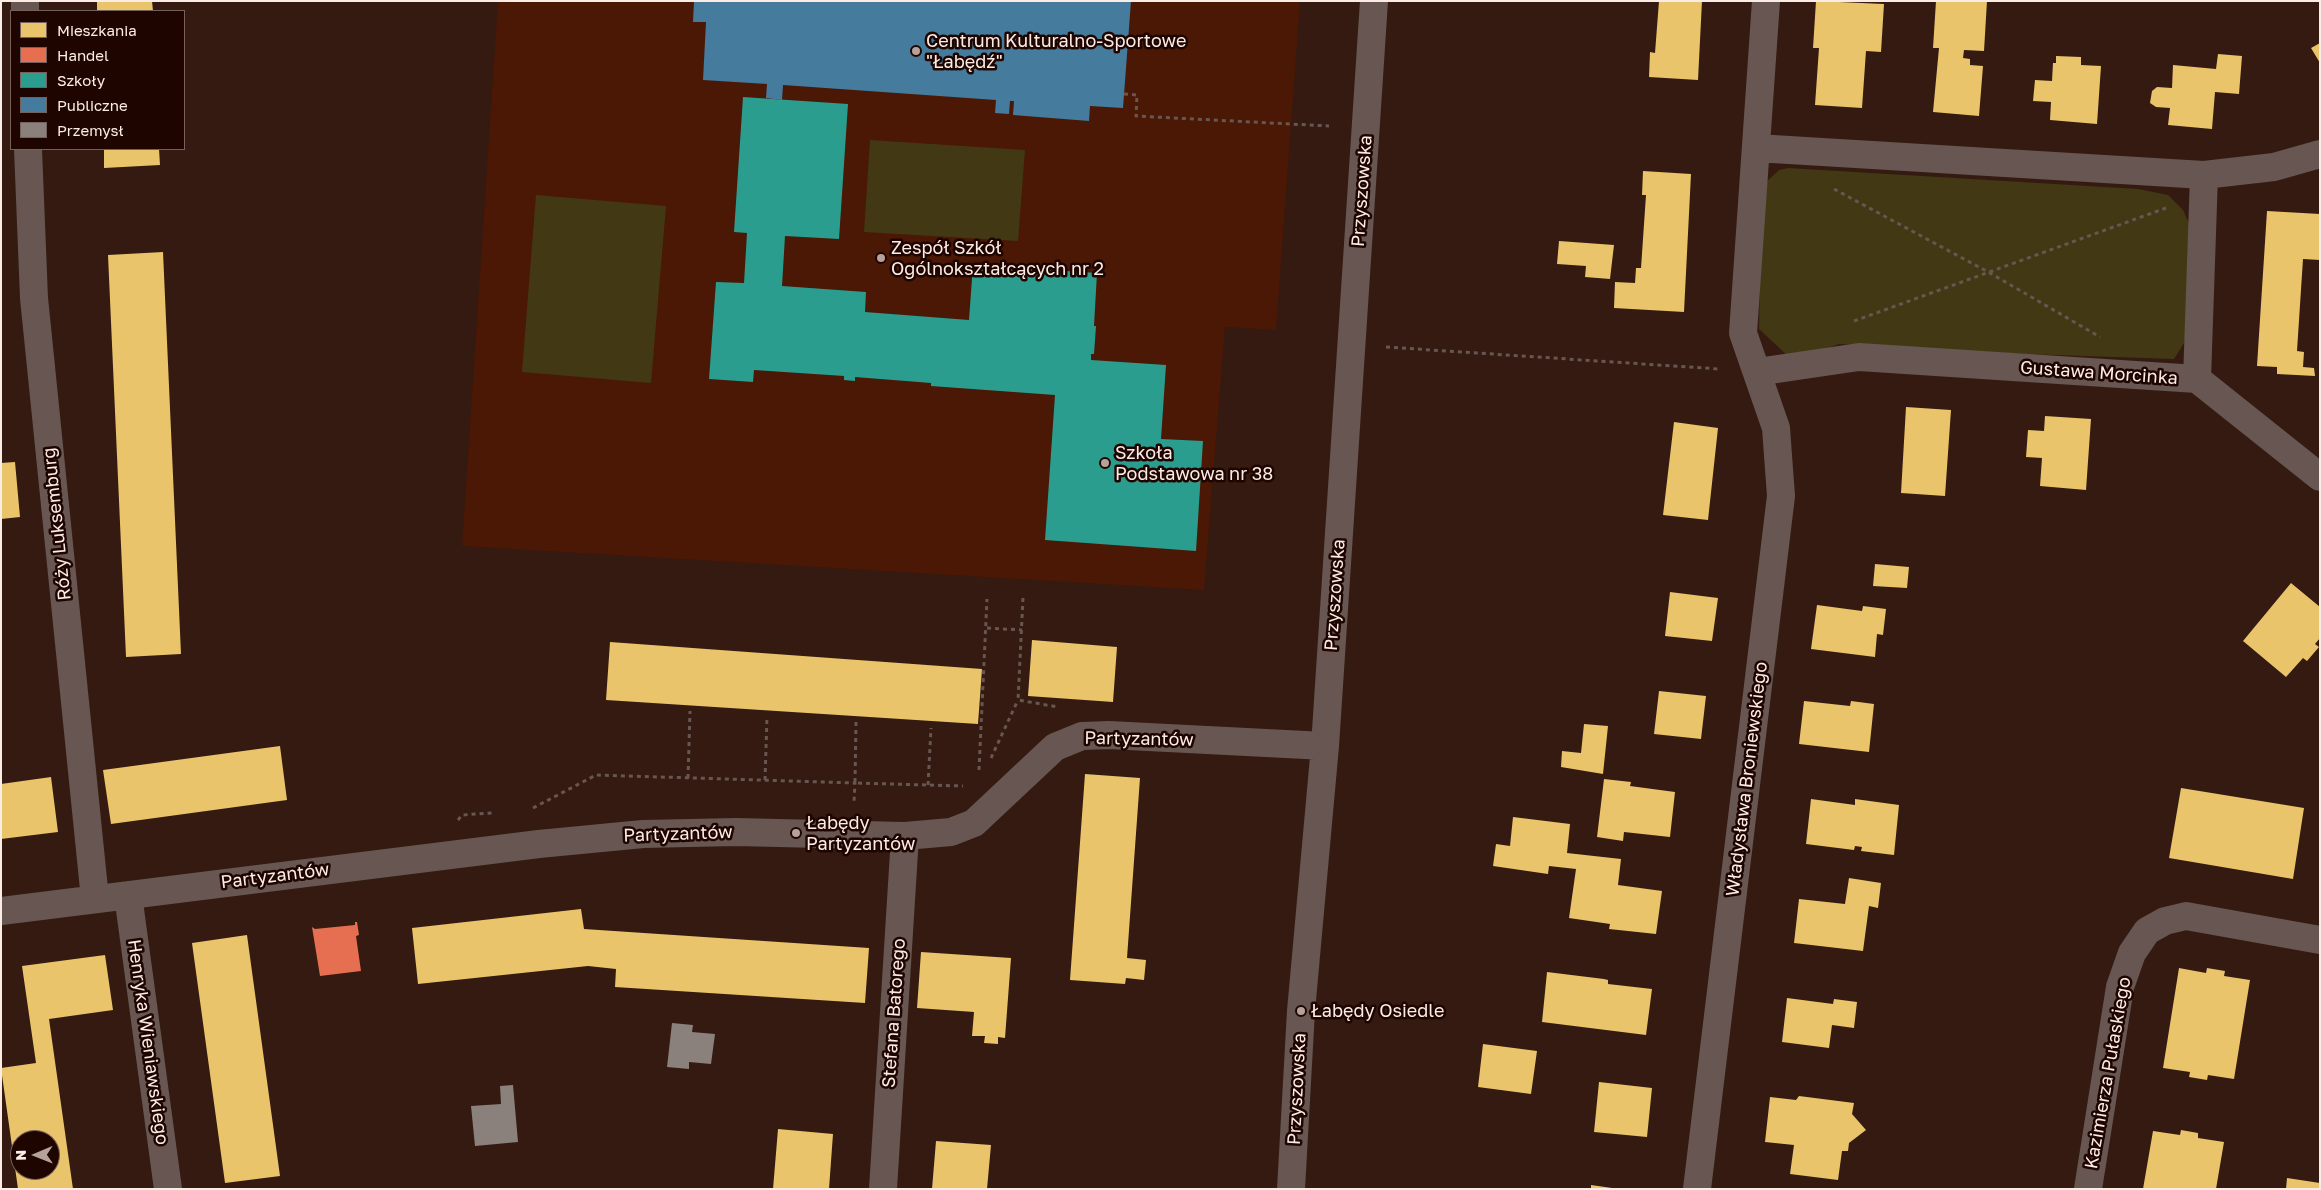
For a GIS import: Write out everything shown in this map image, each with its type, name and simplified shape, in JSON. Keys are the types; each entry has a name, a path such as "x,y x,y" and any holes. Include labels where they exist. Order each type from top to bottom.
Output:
{"street":[{"name":"Przyszowska","path":"1291,1189 1301,1011 1325,746 1374,1"},
{"path":"1757,372 1743,333 1766,1"},
{"path":"1756,148 2204,175 2274,167 2320,154"},
{"name":"Róży Luksemburg","path":"28,150 34,298 95,899"},
{"name":"Gustawa Morcinka","path":"1757,372 1859,357 2197,379 2204,175"},
{"name":"Władysława Broniewskiego","path":"1698,1189 1781,496 1776,428 1757,372"},
{"path":"2197,379 2320,477"},
{"name":"Partyzantów","path":"1,911 530,845 643,834 736,832 905,836 951,832 974,823 1055,746 1082,736 1108,735 1325,746"},
{"name":"Stefana Batorego","path":"883,1189 905,836"},
{"name":"Henryka Wieniawskiego","path":"128,895 168,1189"},
{"name":"Kazimierza Pułaskiego","path":"2088,1189 2120,987 2132,953 2147,931 2165,921 2186,916 2320,940"}],"path":[{"path":"1124,94 1137,95 1136,116 1329,126"},
{"path":"1852,322 2175,205 2204,175"},
{"path":"1826,184 1990,273 2105,340"},
{"path":"1385,347 1757,372"},
{"path":"990,760 1018,700 1023,598"},
{"path":"979,776 987,599"},
{"path":"986,628 1022,630"},
{"path":"1018,700 1062,708"},
{"path":"688,778 690,711"},
{"path":"765,780 768,717"},
{"path":"853,806 856,722"},
{"path":"928,785 931,728"},
{"path":"530,810 596,776 970,786"}],"shaded area":[{"name":"Zespół Szkół Ogólnokształcących nr 2","path":"498,1 1300,1 1276,330 1225,327 1204,590 462,546"},
{"path":"870,140 1025,150 1018,241 864,232"},
{"path":"1788,168 2138,189 2168,195 2183,210 2191,228 2187,338 2174,359 2025,354 1839,344 1799,357 1789,357 1759,329 1762,186 1779,170"},
{"path":"536,195 666,206 651,383 522,372"}],"building: Mieszkania":[{"path":"97,1 152,1 153,10 97,10"},
{"path":"1659,1 1702,1 1698,80 1649,77 1650,52 1655,53"},
{"path":"1816,1 1884,4 1881,52 1866,51 1862,108 1815,105 1819,48 1813,48"},
{"path":"1936,1 1987,1 1984,51 1964,50 1963,58 1970,59 1970,65 1983,66 1979,116 1933,112 1939,48 1933,48"},
{"path":"2320,43 2320,63 2311,48"},
{"path":"2218,54 2242,56 2239,94 2215,92 2212,129 2168,125 2170,108 2156,107 2150,103 2152,91 2157,87 2172,88 2173,65 2216,69"},
{"path":"2056,56 2081,57 2081,65 2101,66 2097,124 2050,120 2051,102 2033,101 2035,80 2052,81 2053,63 2056,63"},
{"path":"104,150 159,150 160,165 104,168"},
{"path":"1643,171 1691,174 1684,312 1614,308 1615,282 1635,283 1636,268 1641,268 1646,195 1642,195"},
{"path":"2267,211 2320,214 2320,260 2303,259 2297,351 2304,352 2303,367 2314,368 2315,376 2277,374 2277,367 2257,366"},
{"path":"1559,241 1614,245 1610,279 1585,277 1586,266 1557,264"},
{"path":"163,252 181,654 126,657 108,255"},
{"path":"1906,407 1951,410 1945,496 1901,493"},
{"path":"2045,416 2091,419 2086,490 2040,486 2042,458 2026,457 2028,430 2044,431"},
{"path":"1674,422 1718,428 1708,520 1663,515"},
{"path":"15,462 20,517 1,519 1,463"},
{"path":"1875,564 1909,567 1907,588 1873,586"},
{"path":"2291,583 2320,607 2320,638 2315,644 2319,647 2307,661 2303,658 2286,677 2243,641"},
{"path":"1670,592 1718,598 1712,641 1665,636"},
{"path":"1817,605 1862,611 1863,606 1886,609 1883,635 1877,634 1875,657 1811,649"},
{"path":"1032,640 1117,647 1113,702 1028,696"},
{"path":"610,642 982,669 978,724 606,700"},
{"path":"1659,691 1706,696 1701,739 1654,734"},
{"path":"1804,701 1850,706 1851,701 1874,704 1869,752 1799,744"},
{"path":"1584,724 1608,726 1603,774 1561,767 1562,751 1581,753"},
{"path":"280,746 287,800 111,824 103,770"},
{"path":"1085,774 1140,778 1127,958 1146,960 1144,980 1126,978 1125,984 1070,980"},
{"path":"51,777 58,832 1,839 1,784"},
{"path":"1604,779 1631,782 1630,786 1675,792 1670,837 1624,832 1623,841 1597,837"},
{"path":"2181,788 2304,808 2293,879 2169,858"},
{"path":"1811,799 1855,805 1855,799 1899,805 1894,855 1861,851 1862,847 1855,846 1854,850 1806,844"},
{"path":"1513,817 1570,824 1567,853 1621,859 1618,885 1662,891 1656,934 1609,929 1610,924 1569,918 1576,869 1549,866 1548,874 1493,866 1496,844 1510,846"},
{"path":"1849,878 1881,883 1878,908 1869,906 1863,951 1794,943 1799,899 1845,904"},
{"path":"581,909 584,929 869,948 865,1003 615,987 616,969 588,966 418,984 412,928"},
{"path":"247,935 280,1176 225,1183 192,943"},
{"path":"921,952 1011,958 1005,1038 998,1037 998,1044 984,1043 985,1036 972,1036 974,1012 917,1008"},
{"path":"105,955 113,1010 49,1019 73,1189 18,1189 17,1180 60,1180 60,1130 10,1130 10,1132 1,1068 36,1063 22,966"},
{"path":"2179,968 2206,973 2207,968 2225,971 2224,976 2250,980 2234,1079 2208,1075 2207,1080 2189,1077 2190,1072 2163,1068"},
{"path":"1547,972 1604,979 1608,980 1608,984 1652,989 1646,1035 1542,1022"},
{"path":"1787,998 1833,1004 1834,999 1857,1002 1854,1028 1832,1025 1829,1048 1782,1042"},
{"path":"1483,1044 1537,1051 1531,1094 1478,1087"},
{"path":"1599,1082 1652,1088 1647,1137 1594,1132"},
{"path":"1799,1096 1854,1103 1852,1114 1866,1130 1849,1143 1848,1151 1842,1151 1838,1180 1790,1174 1794,1145 1765,1142 1770,1097 1796,1100"},
{"path":"778,1129 833,1134 829,1189 773,1189"},
{"path":"2181,1130 2198,1133 2198,1138 2224,1142 2216,1189 2143,1189 2153,1131 2180,1135"},
{"path":"936,1141 991,1145 987,1189 932,1189"},
{"path":"2287,1178 2320,1183 2320,1189 2286,1189"},
{"path":"1591,1185 1612,1188 1612,1189 1591,1189"}],"building: Handel":[{"path":"355,922 357,922 359,935 356,936 361,971 320,976 312,927 315,929 355,925"}],"building: Szkoły":[{"path":"743,97 848,104 839,239 785,236 782,286 866,292 865,312 969,320 973,265 1097,273 1094,326 1096,326 1094,354 1091,354 1091,360 1166,365 1161,439 1203,441 1196,551 1045,540 1055,395 931,386 931,383 855,377 855,381 844,380 844,376 754,370 753,382 709,379 716,282 744,283 747,233 734,232"}],"building: Publiczne":[{"name":"Centrum Kulturalno-Sportowe \"Łabędź\"","path":"694,1 1131,1 1123,108 1090,106 1089,121 1013,115 1014,101 1010,101 1009,114 995,113 996,100 783,85 782,100 766,98 767,84 703,80 706,22 693,22"}],"building: Przemysł":[{"path":"672,1023 693,1025 692,1032 715,1034 711,1064 689,1062 689,1069 667,1067"},
{"path":"513,1085 518,1142 475,1146 471,1106 501,1104 500,1086"}],"place":[{"name":"Centrum Kulturalno-Sportowe \"Łabędź\"","path":"916,51"},
{"name":"Zespół Szkół Ogólnokształcących nr 2","path":"881,258"},
{"name":"Szkoła Podstawowa nr 38","path":"1105,463"},
{"name":"Łabędy Partyzantów","path":"796,833"},
{"name":"Łabędy Osiedle","path":"1301,1011"}]}
